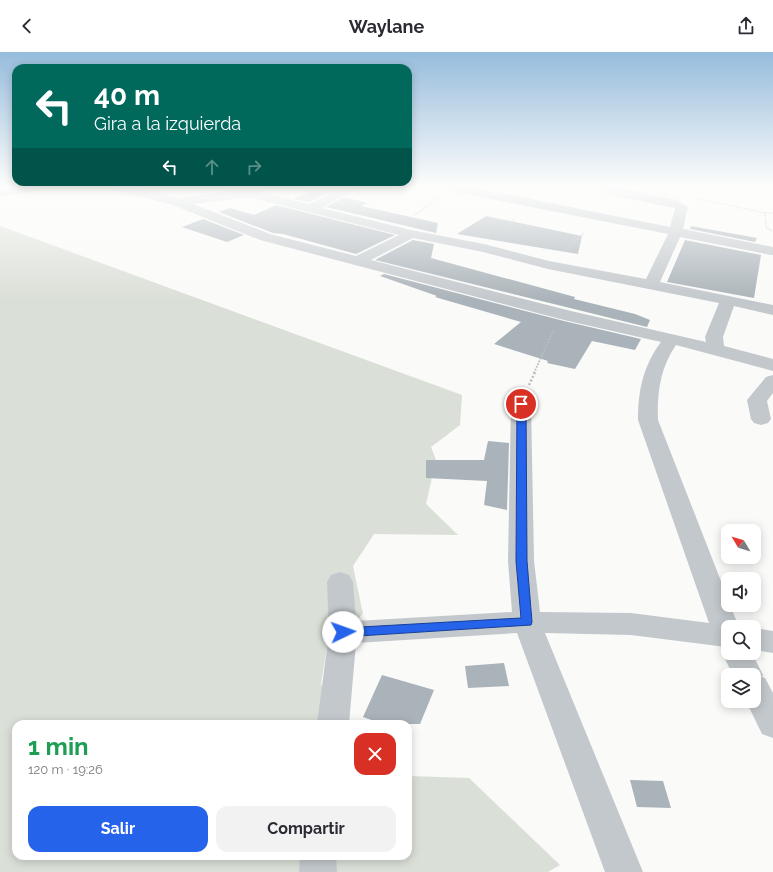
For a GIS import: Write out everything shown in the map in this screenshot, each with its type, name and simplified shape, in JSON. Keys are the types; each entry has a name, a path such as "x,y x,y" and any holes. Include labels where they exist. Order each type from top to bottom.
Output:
{"street":[{"path":"234,224 266,237 570,316 715,348 773,365"},
{"path":"372,224 407,233 484,248 548,265 773,310"},
{"path":"632,224 771,251"},
{"path":"651,285 655,273 675,233 677,224"},
{"path":"358,261 407,233"},
{"path":"715,348 714,337 728,300"},
{"path":"673,338 661,353 652,372 647,395 648,420 722,620"},
{"path":"762,419 757,400 773,381"},
{"path":"521,404 521,561 527,622 624,872"},
{"path":"333,720 343,632 340,582"},
{"path":"343,632 527,622 631,624 721,635"},
{"path":"761,640 773,642"},
{"path":"761,701 773,724"},
{"path":"318,860 318,872"}],"path":[{"path":"405,224 407,233"},
{"path":"484,248 508,224"},
{"path":"548,265 574,243 592,224"},
{"path":"766,224 766,227 773,232"},
{"path":"521,404 552,332 570,316"}],"shaded area":[{"path":"0,226 462,395 460,425 431,447 436,460 426,504 458,535 374,534 353,566 363,614 327,647 321,684 345,720 12,720 12,860 412,860 412,776 469,778 560,865 548,872 0,872"}],"building":[{"path":"189,224 216,224 244,235 227,242 182,227"},
{"path":"251,224 352,224 395,235 356,254 283,234 273,233"},
{"path":"399,224 438,224 436,233"},
{"path":"473,224 526,224 582,236 578,254 457,234"},
{"path":"691,226 757,238 755,242 690,229"},
{"path":"413,240 434,244 431,258 575,297 574,299 635,314 650,320 647,327 375,260"},
{"path":"685,240 761,255 754,298 667,282"},
{"path":"384,274 564,321 641,339 635,350 592,341 575,369 547,363 548,361 494,344 521,322 435,297 437,296 380,276"},
{"path":"488,441 509,443 507,510 484,505 487,481 426,478 426,460 484,460"},
{"path":"504,663 509,686 468,688 465,666"},
{"path":"382,675 434,690 420,724 412,724 412,720 372,720 363,717"},
{"path":"630,780 663,781 671,808 637,807"}],"route":[{"path":"343,632 527,622 521,561 521,404"}]}
